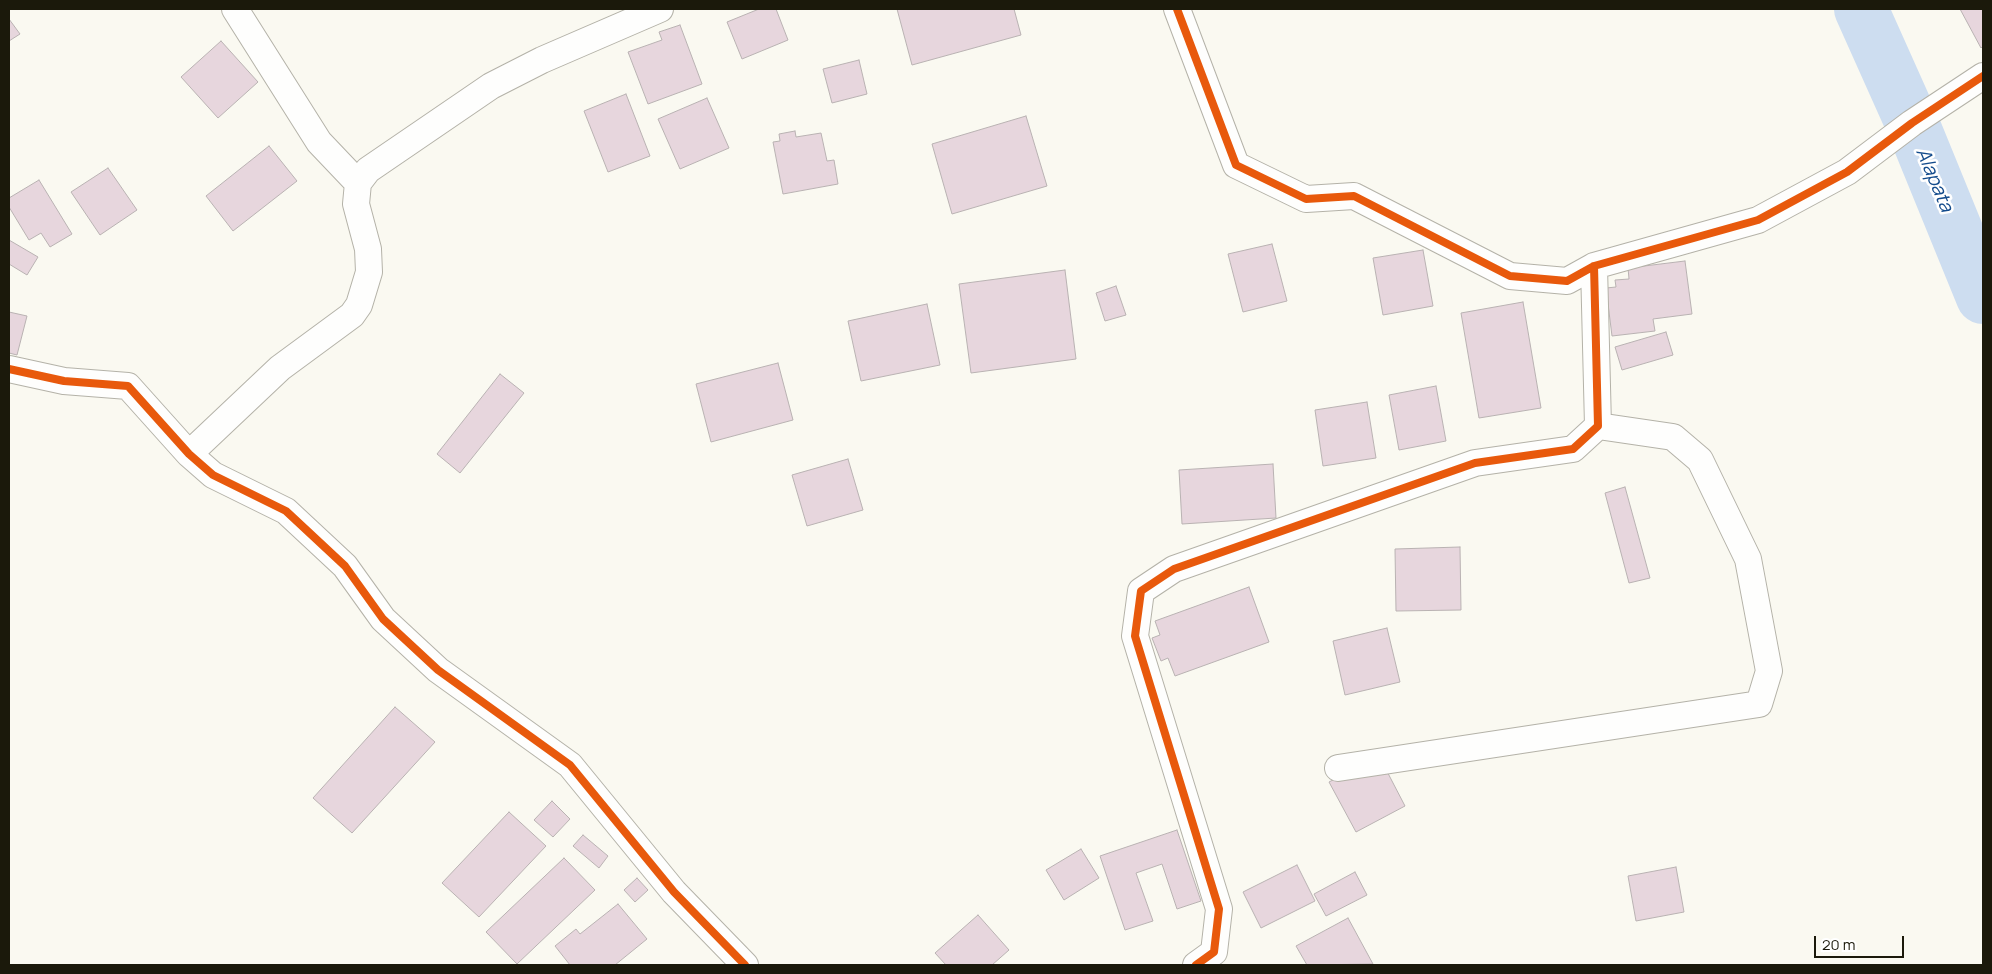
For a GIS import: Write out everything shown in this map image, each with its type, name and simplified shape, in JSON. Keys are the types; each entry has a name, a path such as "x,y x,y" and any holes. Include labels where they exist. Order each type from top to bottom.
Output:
{"street":[{"path":"235,9 319,142 358,183"},
{"path":"189,454 280,368 352,315 359,305 369,272 368,250 356,204 358,183 368,170 490,86 542,60 660,9"},
{"path":"1178,9 1236,165 1306,198 1354,196 1510,276 1567,281 1594,266 1758,220 1848,172 1912,123 1983,76"},
{"path":"1196,965 1214,952 1219,909 1135,636 1141,591 1174,569 1475,463 1573,449 1598,426 1594,266"},
{"path":"9,369 64,381 128,386 189,454 213,475 286,511 345,566 384,619 438,670 570,766 674,892 744,965"},
{"path":"1338,768 1759,704 1769,671 1748,559 1700,460 1673,437 1598,426"}],"building":[{"path":"759,9 776,9 788,40 742,59 727,22"},
{"path":"897,9 1014,9 1021,35 912,65"},
{"path":"1960,9 1983,9 1983,46 1981,48"},
{"path":"9,19 20,34 9,41"},
{"path":"680,25 702,84 648,104 628,52 662,40 659,32"},
{"path":"221,41 258,82 218,118 181,77"},
{"path":"859,60 867,94 832,103 823,69"},
{"path":"626,94 650,156 608,172 584,111"},
{"path":"707,98 729,148 680,169 658,119"},
{"path":"1026,116 1047,186 952,214 932,144"},
{"path":"795,131 796,137 821,133 827,161 834,160 838,184 783,194 773,142 780,141 779,134"},
{"path":"269,146 297,181 233,231 206,196"},
{"path":"108,168 137,210 100,235 71,192"},
{"path":"39,180 72,234 50,247 41,233 29,240 9,207 9,198"},
{"path":"9,240 38,257 27,275 9,264"},
{"path":"1272,244 1287,301 1243,312 1228,254"},
{"path":"1423,250 1433,306 1383,315 1373,258"},
{"path":"1685,261 1692,314 1653,319 1655,331 1612,336 1606,288 1616,287 1615,280 1629,279 1628,268"},
{"path":"1065,270 1076,359 971,373 959,284"},
{"path":"1116,286 1126,315 1105,321 1096,293"},
{"path":"1523,302 1541,408 1479,418 1461,313"},
{"path":"927,304 940,365 861,381 848,321"},
{"path":"9,312 27,316 17,355 9,353"},
{"path":"1666,332 1673,355 1622,370 1615,347"},
{"path":"778,363 793,420 711,442 696,384"},
{"path":"500,374 524,393 460,473 437,454"},
{"path":"1436,386 1446,441 1399,450 1389,395"},
{"path":"1367,402 1376,458 1323,466 1315,410"},
{"path":"848,459 863,510 807,526 792,475"},
{"path":"1273,464 1276,518 1182,524 1179,470"},
{"path":"1625,487 1650,578 1629,583 1605,493"},
{"path":"1460,547 1461,610 1396,611 1395,549"},
{"path":"1249,587 1269,642 1175,676 1168,658 1161,661 1152,638 1160,635 1155,621"},
{"path":"1387,628 1400,682 1345,695 1333,641"},
{"path":"395,707 435,742 352,833 313,798"},
{"path":"1379,756 1405,806 1356,832 1329,782"},
{"path":"552,801 570,819 553,837 534,820"},
{"path":"509,812 546,846 479,917 442,883"},
{"path":"1177,830 1201,901 1177,909 1162,864 1136,873 1153,921 1125,930 1100,856"},
{"path":"583,835 608,856 599,868 573,846"},
{"path":"1081,849 1099,878 1064,900 1046,870"},
{"path":"564,858 595,890 517,964 486,932"},
{"path":"1297,865 1315,901 1261,928 1243,892"},
{"path":"1676,867 1684,912 1636,921 1628,876"},
{"path":"1355,872 1367,895 1326,916 1314,894"},
{"path":"637,878 648,890 635,902 624,890"},
{"path":"618,904 647,939 615,965 570,965 555,946 576,929 580,934"},
{"path":"978,915 1009,950 992,965 946,965 935,953"},
{"path":"1348,918 1373,964 1307,965 1296,946"}],"waterway":[{"name":"Alapata","path":"1861,9 1912,123 1983,297"}],"cycle path":[{"path":"1177,9 1236,165 1306,199 1354,196 1510,276 1567,281 1594,266 1758,220 1847,172 1912,123 1983,76"},
{"path":"1196,965 1214,952 1219,909 1135,636 1141,591 1174,569 1475,463 1573,449 1598,426 1594,266"},
{"path":"9,369 64,381 128,386 189,454 213,475 286,511 345,566 383,619 438,670 570,765 674,892 745,965"}]}
